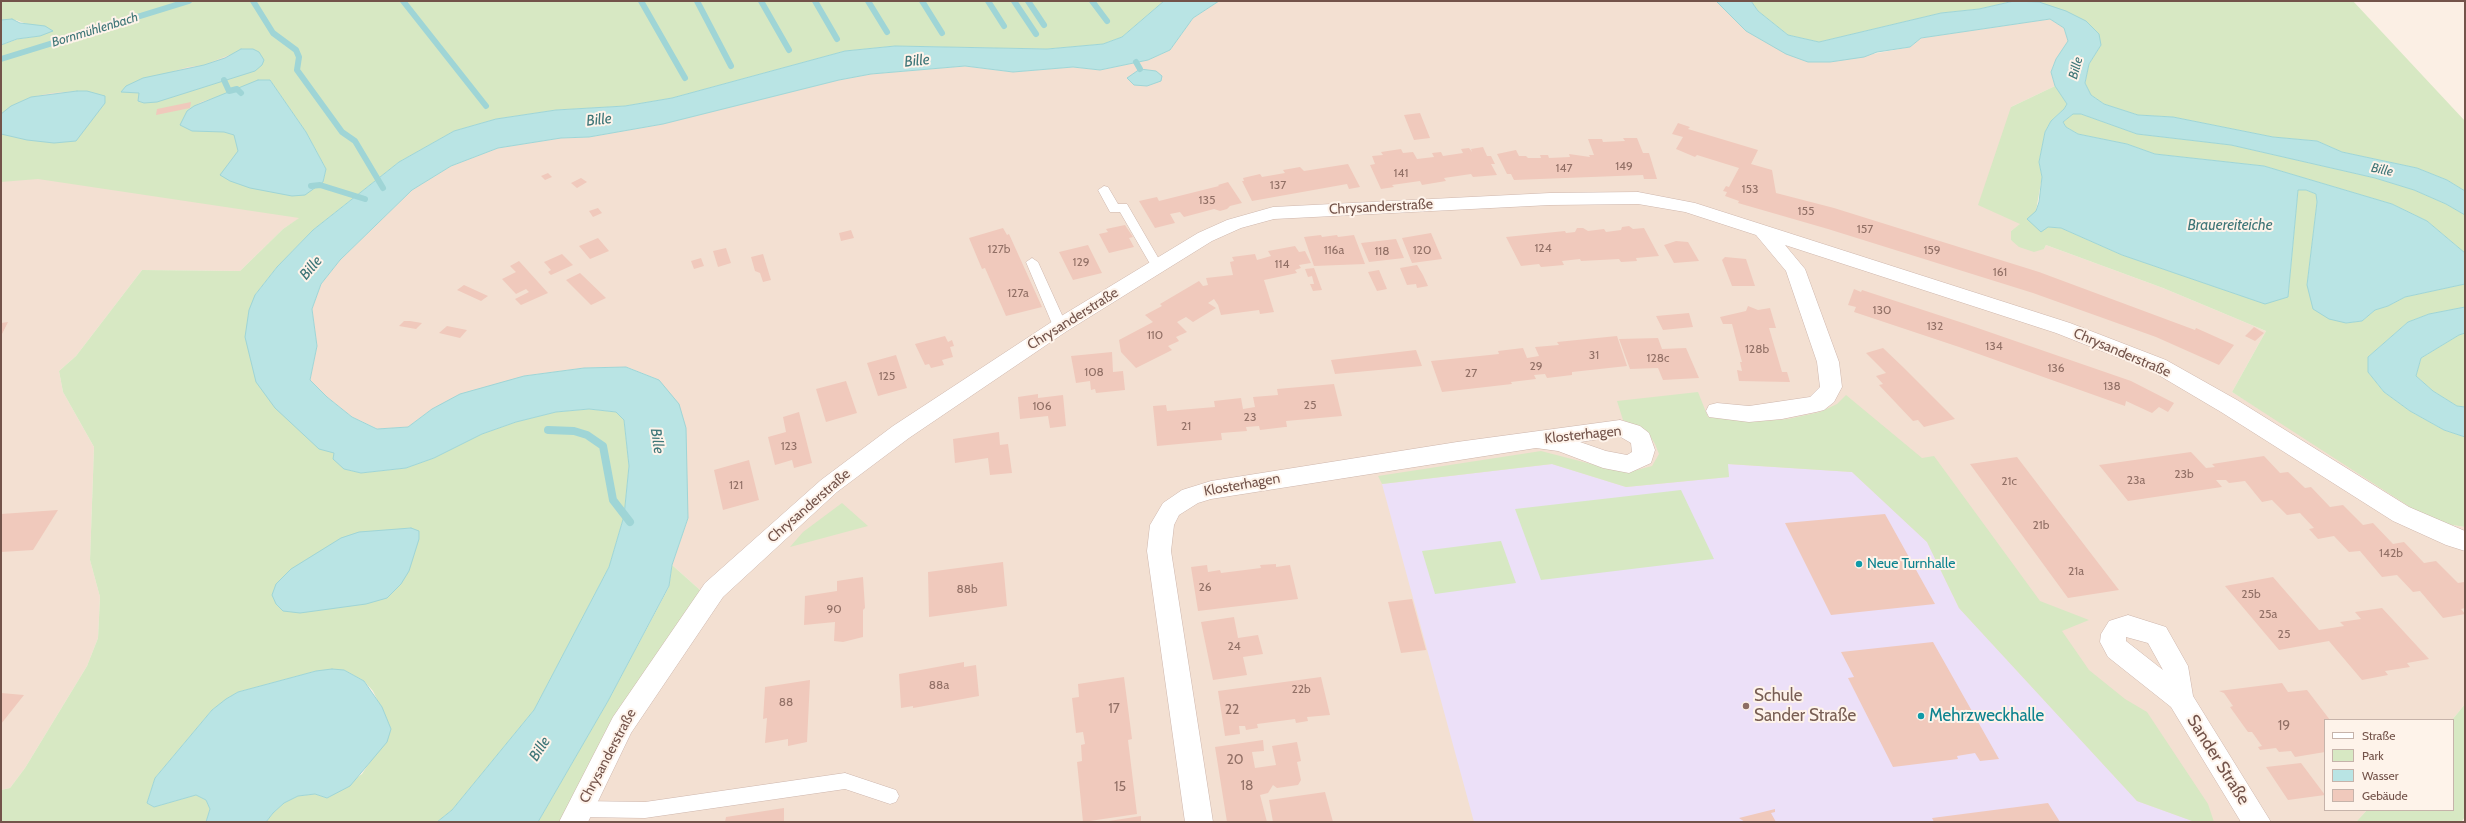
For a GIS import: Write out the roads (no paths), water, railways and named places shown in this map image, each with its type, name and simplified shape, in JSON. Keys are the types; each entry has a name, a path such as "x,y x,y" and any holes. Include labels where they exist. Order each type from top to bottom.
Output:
{"street":[{"name":"Chrysanderstraße","path":"577,816 622,725 714,590 829,486 907,428 1060,326 1157,266 1206,237 1234,224 1258,217 1290,211 1550,199 1638,198 1688,207 2063,328 2158,365 2230,406 2400,514 2461,542"},
{"path":"1718,410 1750,414 1782,411 1816,404 1826,396 1831,387 1828,362 1795,269 1762,231"},
{"name":"Klosterhagen","path":"1199,822 1160,551 1162,525 1171,509 1190,496 1211,490 1457,450 1538,440"},
{"name":"Sander Straße","path":"2180,699 2257,822"}],"lane":[{"path":"1104,190 1114,209 1123,207 1157,266"},
{"path":"1032,262 1060,326"},
{"path":"577,816 645,810 845,781 890,796"}],"water":[{"name":"Bille","path":"1164,1 1219,1 1193,18 1170,50 1148,60 1100,70 1073,67 1013,72 965,66 871,74 839,80 663,124 589,137 561,138 498,148 451,166 412,190 340,260 321,284 312,309 317,346 310,380 327,397 352,417 377,429 408,427 432,409 460,394 524,376 584,368 626,367 659,380 679,404 686,428 688,518 672,565 669,586 608,701 538,822 437,822 452,810 534,710 609,567 624,516 629,466 624,420 616,412 589,409 556,412 516,422 482,434 434,458 406,468 361,473 344,469 333,459 334,453 319,449 275,408 256,382 245,337 249,310 255,295 277,267 313,230 399,162 454,131 496,119 556,110 625,106 672,98 845,51 895,46 1047,49 1103,44 1122,37"},
{"name":"Brauereiteiche","path":"1716,1 1751,1 1758,11 1788,35 1819,42 1941,13 1979,9 2014,1 2039,2 2066,11 2086,21 2099,34 2101,45 2089,64 2085,83 2091,95 2104,104 2138,115 2173,117 2273,137 2317,141 2342,152 2417,168 2447,180 2465,191 2465,215 2446,204 2414,190 2375,178 2231,145 2137,134 2081,114 2073,114 2063,122 2066,127 2078,134 2127,144 2155,154 2264,166 2392,204 2427,221 2465,253 2465,284 2405,297 2388,306 2375,310 2362,321 2346,323 2329,319 2313,309 2307,285 2317,202 2316,194 2306,190 2298,190 2288,297 2265,304 2122,255 2061,228 2048,227 2041,232 2027,219 2036,211 2039,202 2042,177 2039,162 2045,132 2051,121 2064,109 2067,104 2055,86 2051,72 2056,59 2068,41 2064,28 2050,19 1921,38 1910,47 1877,52 1864,57 1830,62 1808,62 1786,54 1746,31"},
{"path":"12,19 20,23 45,26 53,31 40,36 17,39 1,45 1,20"},
{"path":"241,49 253,49 259,52 264,60 262,65 255,71 157,102 144,103 138,101 139,93 121,92 126,86 143,78 204,65 225,58"},
{"path":"1140,69 1156,71 1162,76 1161,81 1147,86 1134,85 1127,78"},
{"path":"258,80 270,80 306,132 326,169 323,182 305,195 292,196 250,188 230,181 220,175 238,151 234,135 224,132 192,131 180,125 187,111 194,106"},
{"path":"87,91 105,96 105,103 76,141 54,143 27,140 1,134 1,114 11,106 31,97"},
{"path":"2465,307 2465,333 2459,335 2421,358 2416,376 2433,391 2457,406 2465,407 2465,437 2444,430 2410,411 2384,392 2368,372 2368,357 2408,322 2429,314"},
{"path":"411,528 419,531 419,539 409,571 401,584 387,598 366,604 300,613 283,611 276,604 272,595 276,584 291,569 341,538 359,532"},
{"path":"332,669 344,670 364,681 382,707 391,729 387,742 350,786 327,798 315,794 298,796 284,803 266,822 206,822 210,809 206,800 196,795 154,807 147,803 155,778 212,710 226,699 238,692 316,671"}],"waterway":[{"name":"Bornmühlenbach","path":"1,59 189,1"},
{"name":"Bornmühlenbach","path":"253,1 273,33 296,50 299,57 297,70 342,132 355,141 383,188"},
{"path":"403,1 486,106"},
{"path":"641,1 685,78"},
{"path":"697,1 731,66"},
{"path":"761,1 789,50"},
{"path":"815,1 837,39"},
{"path":"868,1 887,32"},
{"path":"922,1 942,33"},
{"path":"988,1 1004,26"},
{"path":"1014,1 1036,34"},
{"path":"1028,1 1044,25"},
{"path":"1092,1 1107,21"},
{"path":"1136,62 1140,69"},
{"path":"224,80 229,91 237,89 241,93"},
{"path":"311,186 320,185 365,199"},
{"path":"548,430 574,431 587,435 603,446 613,500 630,522"}],"place":[{"name":"Neue Turnhalle","path":"1859,564"},
{"name":"Schule Sander Straße","path":"1746,706"},
{"name":"Mehrzweckhalle","path":"1921,716"}]}
